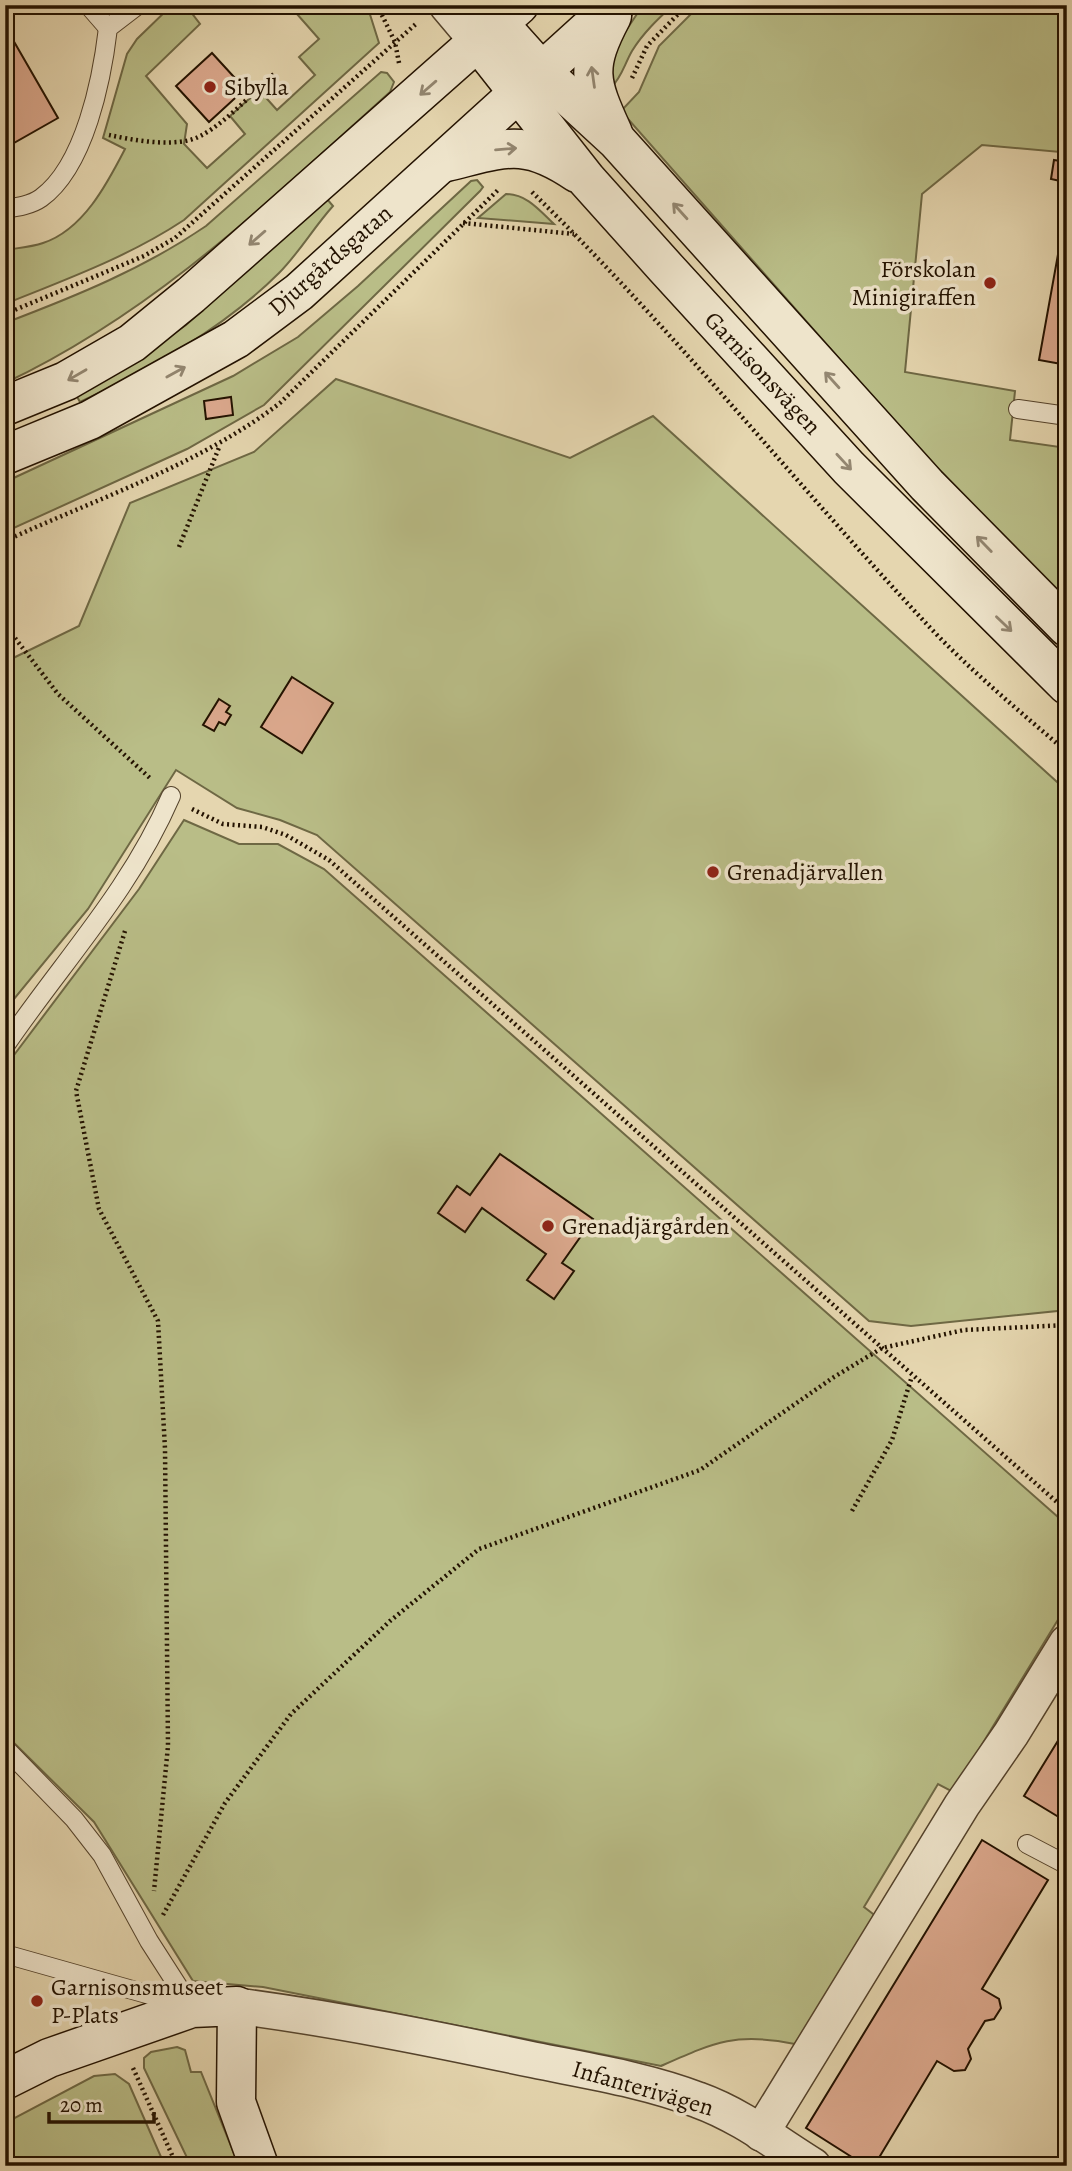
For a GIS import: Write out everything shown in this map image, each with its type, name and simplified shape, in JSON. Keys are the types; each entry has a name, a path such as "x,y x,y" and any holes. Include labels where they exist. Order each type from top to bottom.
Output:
{"street":[{"path":"447,5 495,19"},
{"path":"610,126 594,88 592,65 598,41 616,5"},
{"name":"Djurgårdsgatan","path":"5,455 90,420 236,339 299,292 616,5"},
{"path":"5,406 66,381 132,343 495,19"},
{"name":"Garnisonsvägen","path":"495,19 587,180 849,468 1067,685"},
{"name":"Garnisonsvägen","path":"531,82 610,126 927,485 1067,627"},
{"path":"439,163 505,147 533,149 552,156 587,180"},
{"path":"761,2133 962,1805 1011,1734 1067,1643"},
{"path":"5,2080 49,2058 192,2008 237,2006 236,2102 259,2166"},
{"name":"Infanterivägen","path":"237,2006 441,2041 634,2081 698,2099 761,2133 813,2166"}],"lane":[{"path":"88,5 108,28"},
{"path":"5,209 39,200 66,172 84,130 105,57 108,28 138,5"},
{"path":"1018,409 1067,416"},
{"path":"5,1045 33,1004 99,922 155,832 171,796"},
{"path":"5,1748 74,1819 102,1855 149,1941 192,2008"},
{"path":"1027,1844 1067,1866"},
{"path":"5,1954 192,2008"}],"path":[{"path":"5,314 144,256 201,217 395,42 377,5"},
{"path":"610,126 647,46 687,5"},
{"path":"84,130 125,138 190,140 223,119 275,73"},
{"path":"552,156 524,184 575,234 923,621 1067,752"},
{"path":"5,541 220,445 280,403 503,186"},
{"path":"463,223 575,234"},
{"path":"179,547 220,445"},
{"path":"5,625 58,694 171,796 223,824 262,827 286,835 329,860 1067,1511"},
{"path":"127,923 76,1091 99,1209 158,1321 165,1449 168,1746 149,1941"},
{"path":"149,1941 225,1803 291,1714 390,1621 479,1549 700,1470 834,1377 882,1348 964,1330 1067,1325"},
{"path":"852,1511 892,1440 913,1375"},
{"path":"119,2032 177,2166"}],"green space":[{"path":"172,5 187,7 200,24 146,76 187,124 184,144 207,168 245,134 230,116 259,90 277,110 315,75 299,57 319,39 289,5 367,5 379,43 184,220 119,256 5,304 5,250 43,243 70,228 82,217 110,177 125,149 103,138 127,54 137,39"},
{"path":"643,5 673,5 641,38 610,89 613,50"},
{"path":"700,5 1067,5 1067,117 1060,152 982,145 922,194 905,372 1015,391 1010,440 1067,448 1067,603 946,480 621,111 639,92 659,46"},
{"path":"381,72 387,73 394,82 390,92 254,214 161,289 111,323 60,355 5,383 5,323 83,292 158,256 206,226"},
{"path":"477,180 483,187 480,191 264,405 187,449 5,532 5,482 233,376 298,337 358,286 471,181"},
{"path":"506,194 527,200 554,224 478,218"},
{"path":"327,199 333,206 286,265 234,312 185,346 80,402 76,395 143,355 186,325"},
{"name":"Grenadjärvallen","path":"336,379 570,458 653,416 1067,791 1067,1310 911,1326 869,1321 317,835 280,820 237,808 176,770 88,909 5,1010 5,662 79,626 130,503 254,452"},
{"path":"184,820 239,844 278,844 324,869 1067,1525 1067,1605 953,1792 938,1784 864,1907 877,1917 795,2044 741,2039 712,2045 661,2066 263,1987 193,1981 94,1822 5,1734 5,1067 139,889"},
{"path":"177,2047 185,2050 191,2072 201,2072 239,2166 191,2166 144,2068 144,2058 151,2052"},
{"path":"115,2074 129,2084 165,2166 5,2166 5,2123 94,2076"}],"building":[{"path":"5,26 58,118 5,148"},
{"name":"Sibylla","path":"212,53 245,89 209,122 176,86"},
{"path":"1067,117 1067,154 1060,152"},
{"path":"1054,160 1067,162 1065,182 1051,179"},
{"path":"1067,210 1067,365 1039,360"},
{"path":"231,397 233,415 206,419 204,401"},
{"path":"292,677 333,703 302,753 261,727"},
{"path":"219,699 230,706 226,712 231,715 225,725 219,722 214,731 203,725"},
{"name":"Grenadjärgården","path":"500,1154 593,1219 562,1263 574,1271 554,1299 527,1280 546,1254 482,1208 465,1232 438,1213 457,1186 470,1195"},
{"path":"1067,1726 1067,1822 1024,1796"},
{"path":"982,1840 1048,1880 982,1989 999,1999 1001,2008 994,2019 985,2021 968,2049 971,2059 965,2070 954,2071 937,2061 874,2166 866,2166 806,2128"}],"place":[{"name":"Sibylla","path":"210,87"},
{"name":"Förskolan Minigiraffen","path":"990,283"},
{"name":"Grenadjärvallen","path":"713,872"},
{"name":"Grenadjärgården","path":"548,1226"},
{"name":"Garnisonsmuseet P-Plats","path":"37,2001"}]}
